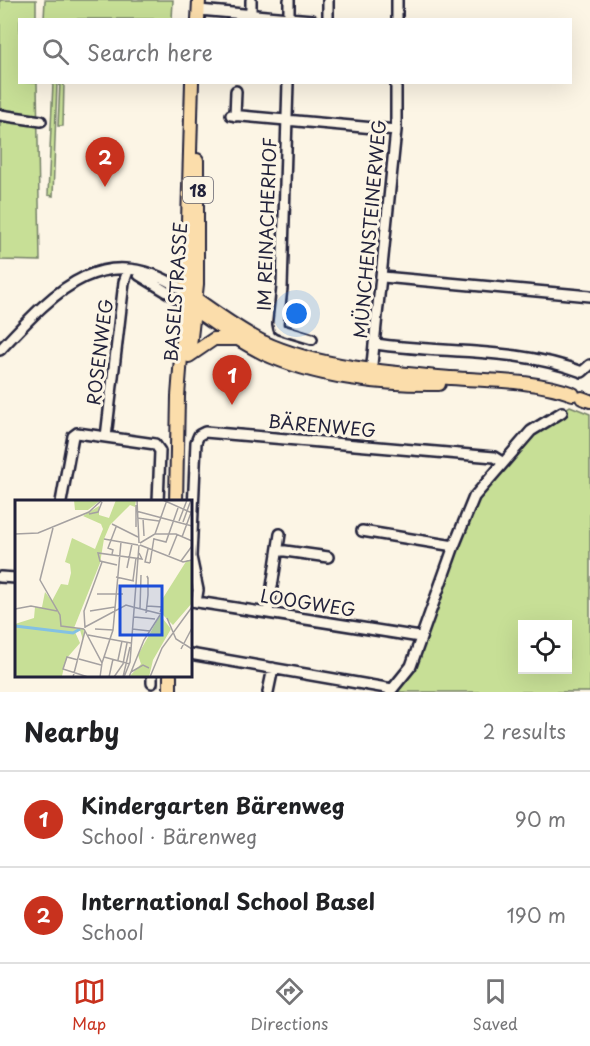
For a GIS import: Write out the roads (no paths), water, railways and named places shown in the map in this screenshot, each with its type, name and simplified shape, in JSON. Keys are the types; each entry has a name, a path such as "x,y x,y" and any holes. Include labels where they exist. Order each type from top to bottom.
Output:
{"main road":[{"name":"BASELSTRASSE","path":"176,500 178,396 190,301 187,268 192,84"},
{"name":"BASELSTRASSE","path":"179,431 186,396 189,356 199,84"},
{"path":"190,301 238,339 294,365 371,374 530,383 582,398"},
{"path":"190,301 266,343 371,374"},
{"path":"189,356 214,339 238,339"}],"street":[{"path":"251,0 251,14"},
{"path":"289,18 290,0"},
{"path":"328,0 328,18"},
{"path":"397,0 397,18"},
{"path":"199,10 281,18"},
{"name":"IM REINACHERHOF","path":"288,84 282,288 278,324 279,329 284,333 312,339"},
{"name":"MÜNCHENSTEINERWEG","path":"371,374 383,277 396,130 396,84"},
{"name":"IM REINACHERHOF","path":"236,91 233,115 396,130"},
{"path":"0,115 41,121"},
{"name":"BASELSTRASSE","path":"168,280 179,277 187,268"},
{"path":"0,350 63,287 90,274 112,269 147,272 168,280 190,301"},
{"path":"128,271 153,281 190,301"},
{"name":"ROSENWEG","path":"106,437 124,282 128,271"},
{"path":"383,277 590,296"},
{"path":"375,344 414,350 531,356 582,372 590,366"},
{"path":"192,654 391,691 411,666 474,497 531,431 562,412"},
{"name":"BÄRENWEG","path":"192,534 196,442 199,435 205,432 494,457 502,462"},
{"path":"61,500 73,436 77,433 155,444 160,451 158,500"},
{"path":"362,531 454,546"},
{"path":"268,613 280,534"},
{"path":"278,550 328,557"},
{"name":"BÄRENWEG","path":"192,562 198,591 193,602"},
{"path":"0,577 15,578"},
{"name":"LOOGWEG","path":"193,602 420,637"},
{"path":"268,692 273,668"}],"place":[{"name":"International School Basel","path":"105,187"},
{"name":"Kindergarten Bärenweg","path":"232,405"}]}
